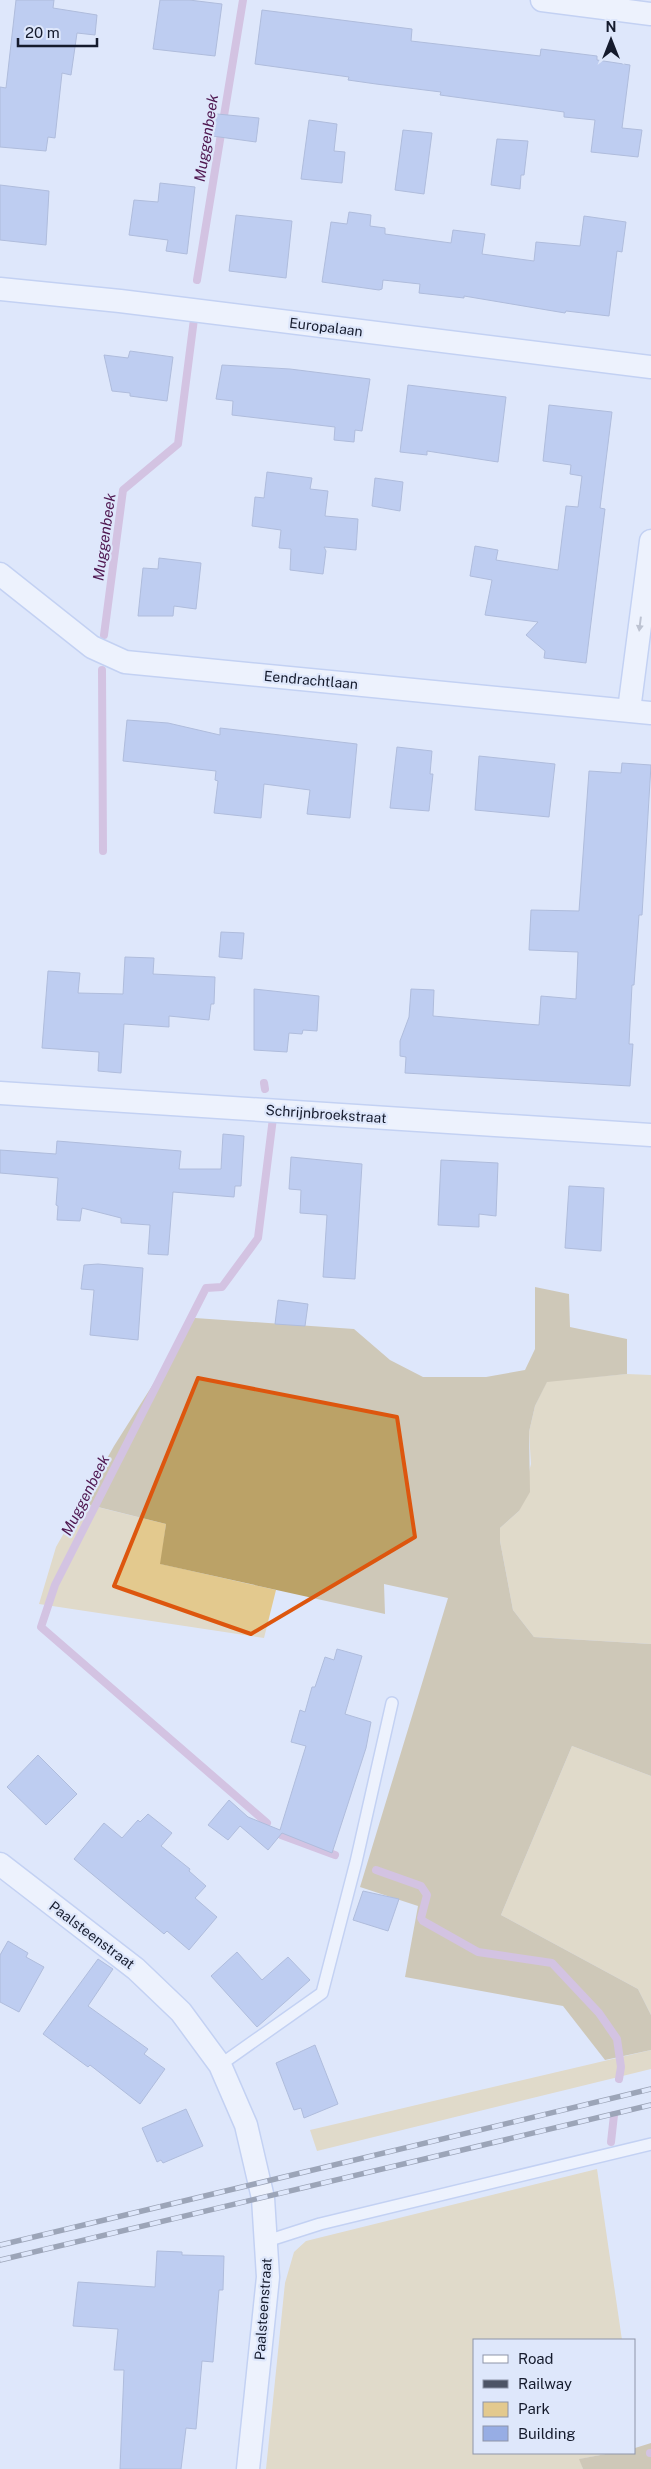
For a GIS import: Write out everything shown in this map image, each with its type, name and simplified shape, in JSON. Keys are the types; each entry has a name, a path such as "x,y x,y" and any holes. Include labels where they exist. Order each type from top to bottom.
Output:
{"street":[{"path":"542,0 651,14"},
{"name":"Europalaan","path":"0,289 651,367"},
{"path":"629,710 651,540"},
{"name":"Eendrachtlaan","path":"0,574 92,647 125,662 651,713"},
{"name":"Schrijnbroekstraat","path":"0,1093 651,1134"},
{"name":"Paalsteenstraat","path":"0,1864 136,1969 181,2012 220,2065 246,2125 263,2198 268,2277 248,2469"}],"lane":[{"path":"220,2065 322,1994 356,1862 392,1703"},
{"path":"267,2241 329,2222 651,2144"}],"highlighted area":[{"path":"198,1378 397,1417 415,1537 251,1634 114,1586"}],"green space":[{"path":"627,1374 651,1375 651,1644 534,1637 513,1610 500,1541 500,1528 519,1511 531,1464 529,1432 535,1406 547,1381"},
{"path":"81,1503 166,1524 161,1564 276,1590 264,1638 39,1604 56,1547"},
{"path":"572,1746 651,1776 651,2015 638,1989 501,1915"},
{"path":"651,2050 651,2069 317,2151 310,2130"},
{"path":"597,2169 622,2339 473,2339 473,2454 606,2454 580,2459 583,2469 266,2469 285,2283 294,2252 306,2241"}],"shaded area":[{"path":"535,1287 569,1294 570,1327 627,1339 627,1374 547,1382 535,1406 529,1432 530,1492 519,1511 500,1528 500,1541 513,1610 534,1637 651,1644 651,1776 572,1746 501,1915 638,1989 651,2015 651,2050 605,2060 563,2006 405,1977 418,1906 360,1887 448,1598 384,1584 385,1614 160,1564 166,1524 82,1503 114,1446 195,1318 354,1329 390,1360 423,1377 486,1377 525,1370 535,1349"},
{"path":"651,2443 651,2469 583,2469 579,2459 606,2454 636,2454 636,2448"}],"building":[{"path":"16,0 54,0 53,8 97,15 95,35 77,33 71,75 62,73 55,138 48,137 46,151 0,147 0,87 6,88"},
{"path":"160,0 189,0 222,4 215,56 153,49"},
{"path":"262,10 412,29 411,41 540,56 541,49 597,56 597,60 630,65 622,128 642,130 638,157 591,152 595,120 564,117 564,112 440,95 441,92 348,80 349,77 255,64"},
{"path":"207,113 259,118 256,142 205,135"},
{"path":"309,120 337,124 334,151 345,152 342,183 301,179"},
{"path":"403,130 432,133 424,194 395,190"},
{"path":"497,139 528,141 524,175 521,175 520,189 491,185"},
{"path":"160,183 195,187 187,254 166,251 168,240 129,235 134,200 158,202"},
{"path":"0,185 49,191 46,245 0,240"},
{"path":"349,212 371,215 370,226 385,228 385,234 451,243 453,230 485,234 482,254 534,261 536,242 580,246 584,216 626,222 622,252 617,251 609,316 566,311 565,313 464,296 464,298 419,293 420,284 383,280 382,289 379,290 322,282 331,222 347,224"},
{"path":"236,215 292,221 286,278 229,271"},
{"path":"130,351 173,357 167,401 130,396 130,393 112,391 104,355 128,358"},
{"path":"222,365 290,369 370,379 362,431 355,430 354,442 334,440 335,427 232,415 233,401 216,399"},
{"path":"408,385 506,397 498,462 427,451 427,455 400,452"},
{"path":"549,405 612,412 600,508 605,509 586,663 544,658 545,651 526,635 538,622 485,615 492,580 470,576 475,546 498,550 496,560 558,570 566,506 578,507 582,476 570,474 571,465 543,461"},
{"path":"267,472 312,478 310,489 328,491 325,516 358,519 356,550 324,547 326,551 323,574 290,570 291,549 279,548 281,530 252,526 255,497 264,498"},
{"path":"375,478 403,482 400,511 372,506"},
{"path":"159,558 201,563 196,609 174,606 173,616 138,616 143,568 158,569"},
{"path":"127,720 168,723 220,735 220,728 357,744 350,818 307,814 310,790 264,784 261,818 214,813 218,781 215,780 216,771 123,761"},
{"path":"397,747 432,751 430,774 433,774 429,811 390,808"},
{"path":"479,756 555,764 549,817 475,810"},
{"path":"622,763 651,765 642,915 639,915 634,985 632,985 629,1044 633,1044 630,1086 405,1073 406,1057 400,1056 400,1041 409,1017 411,989 434,990 433,1016 539,1025 541,996 576,999 578,952 529,950 531,910 579,911 589,771 621,773"},
{"path":"221,932 244,933 242,959 219,957"},
{"path":"125,957 154,958 153,974 215,977 214,1004 211,1004 209,1020 169,1016 169,1027 124,1024 121,1073 98,1071 99,1052 42,1048 48,971 80,973 78,993 123,994"},
{"path":"254,989 319,996 317,1031 303,1030 302,1034 289,1033 287,1052 254,1050"},
{"path":"223,1134 244,1136 241,1186 235,1186 234,1197 173,1192 168,1255 148,1254 150,1225 121,1223 121,1218 82,1208 80,1221 57,1220 58,1178 0,1173 0,1150 56,1154 57,1141 181,1151 179,1169 221,1169"},
{"path":"291,1157 362,1164 355,1279 323,1277 327,1215 300,1213 301,1190 289,1189"},
{"path":"441,1160 498,1163 496,1216 479,1214 479,1227 438,1225"},
{"path":"569,1186 604,1188 601,1251 565,1248"},
{"path":"98,1264 143,1268 138,1340 90,1335 94,1290 81,1289 84,1265"},
{"path":"278,1300 308,1304 305,1326 275,1324"},
{"path":"337,1649 362,1656 345,1714 371,1722 366,1748 332,1853 282,1833 268,1850 240,1826 228,1840 208,1825 229,1800 248,1817 280,1830 306,1746 291,1742 300,1710 305,1712 312,1687 315,1687 325,1657 334,1660"},
{"path":"38,1755 77,1794 46,1825 7,1787"},
{"path":"148,1814 172,1833 161,1846 190,1869 189,1871 206,1886 195,1898 217,1917 189,1950 167,1931 164,1934 74,1859 104,1823 122,1838 138,1820 140,1822"},
{"path":"363,1891 399,1899 388,1931 353,1920"},
{"path":"8,1941 28,1953 26,1957 44,1967 19,2012 0,2002 0,1955"},
{"path":"237,1952 262,1980 288,1957 310,1980 257,2027 211,1976"},
{"path":"98,1959 113,1969 88,2006 148,2049 144,2054 165,2069 140,2104 90,2065 88,2067 43,2034"},
{"path":"315,2045 338,2104 304,2118 301,2108 294,2110 276,2063"},
{"path":"186,2109 203,2146 163,2163 161,2160 157,2162 142,2128"},
{"path":"157,2251 182,2252 182,2255 224,2256 223,2290 219,2290 213,2362 202,2361 196,2429 186,2428 181,2469 120,2469 124,2370 114,2370 118,2329 73,2326 78,2282 155,2287"}],"waterway":[{"name":"Muggenbeek","path":"197,280 243,0"},
{"name":"Muggenbeek","path":"104,635 123,490 178,444 194,319"},
{"name":"Muggenbeek","path":"102,670 103,851"},
{"name":"Muggenbeek","path":"264,1083 265,1089"},
{"name":"Muggenbeek","path":"267,1823 41,1627 55,1585 206,1288 222,1287 258,1238 273,1118"},
{"name":"Muggenbeek","path":"281,1835 335,1855"},
{"name":"Muggenbeek","path":"376,1870 421,1886 427,1895 421,1918 423,1921 478,1952 552,1963 599,2013 617,2039 621,2067 619,2079"},
{"name":"Muggenbeek","path":"611,2142 614,2115"}],"railway":[{"path":"0,2245 651,2089"},
{"path":"0,2260 651,2105"}]}
